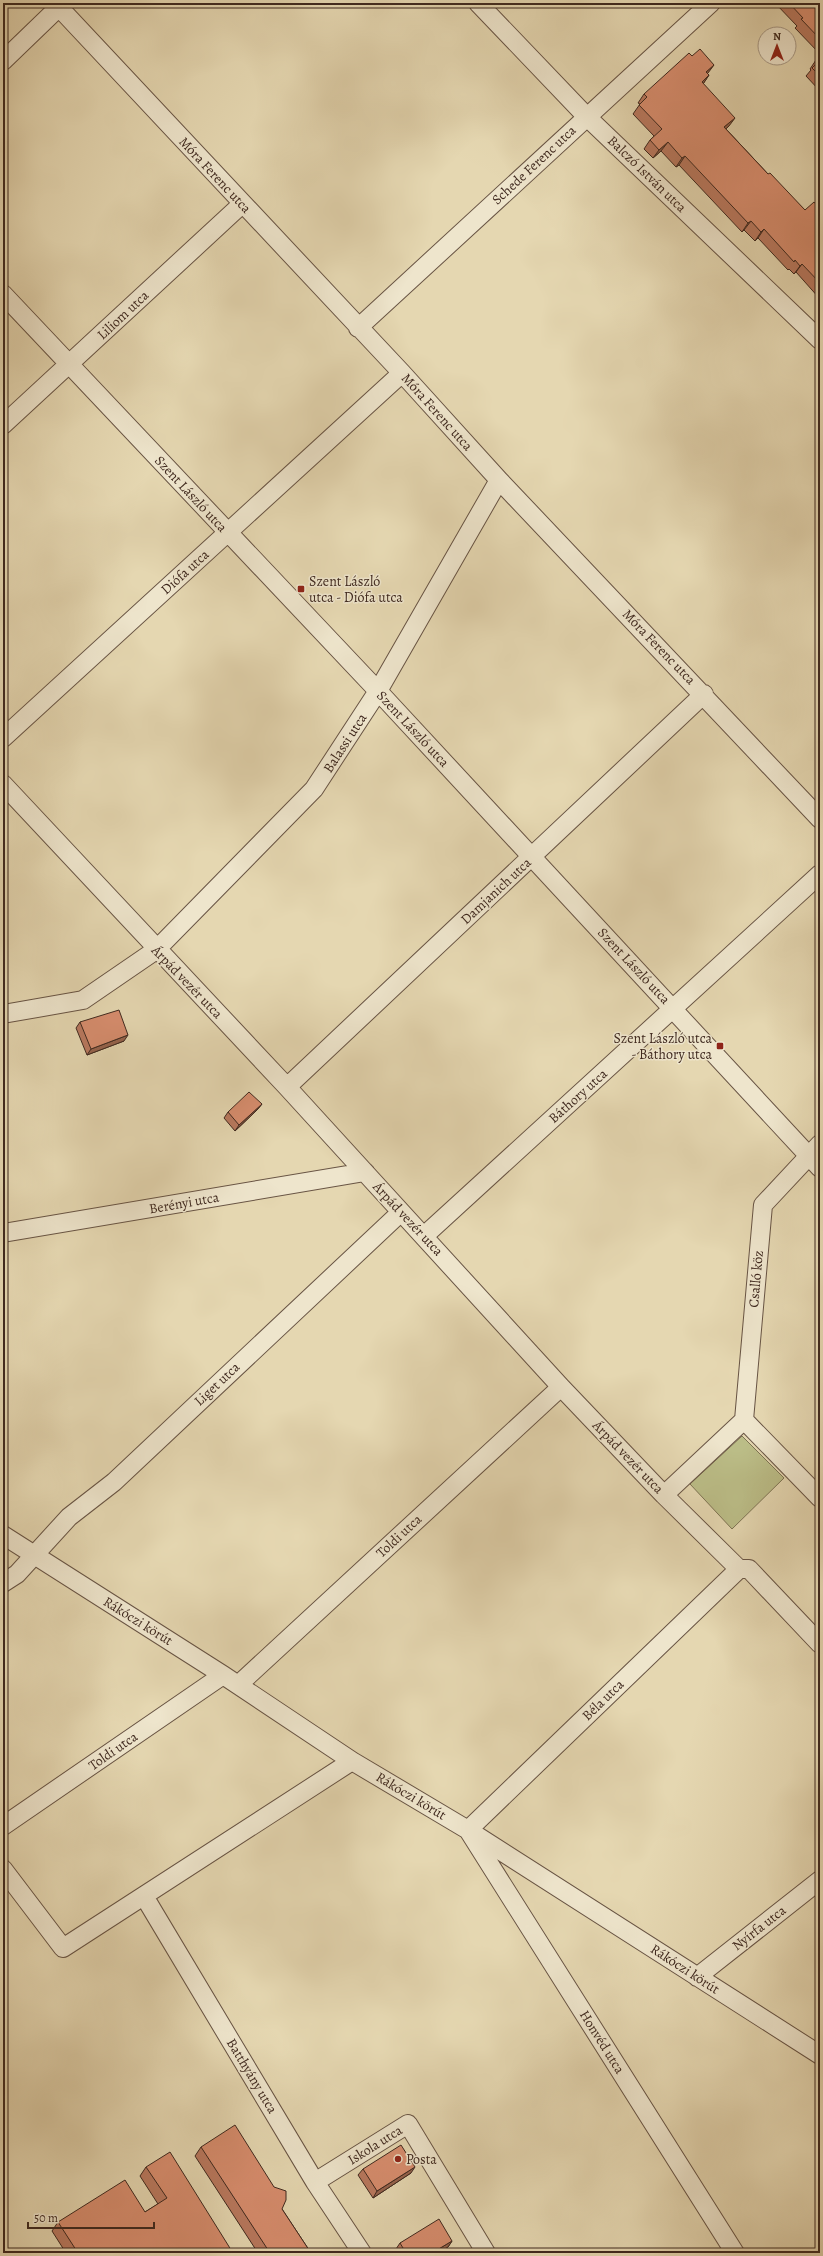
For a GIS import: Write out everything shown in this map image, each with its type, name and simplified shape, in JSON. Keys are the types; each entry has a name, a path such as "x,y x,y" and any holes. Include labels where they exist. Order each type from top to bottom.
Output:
{"street":[{"name":"Balczó István utca","path":"478,3 587,117 820,340"},
{"name":"Schede Ferenc utca","path":"358,328 711,3"},
{"path":"3,61 57,5"},
{"name":"Móra Ferenc utca","path":"57,5 358,328 402,373 499,480 704,694 820,819"},
{"name":"Liliom utca","path":"3,425 242,204"},
{"name":"Szent László utca","path":"3,294 70,363 227,533 674,1008 816,1156"},
{"name":"Diófa utca","path":"3,738 402,373"},
{"name":"Balassi utca","path":"3,1014 83,1000 156,950 314,789 378,692 499,480"},
{"name":"Damjanich utca","path":"287,1087 533,857 704,694"},
{"name":"Árpád vezér utca","path":"3,784 156,950 287,1087 365,1172 400,1213 424,1236 561,1386 664,1495 739,1569 749,1570 820,1644"},
{"name":"Báthory utca","path":"424,1236 820,874"},
{"name":"Csalló köz","path":"744,1420 763,1205 816,1156"},
{"name":"Berényi utca","path":"3,1233 365,1172"},
{"name":"Liget utca","path":"3,1583 17,1574 35,1556 69,1517 114,1482 400,1213"},
{"name":"Toldi utca","path":"238,1685 561,1386"},
{"path":"664,1495 744,1420 820,1498"},
{"name":"Rákóczi körút","path":"3,1535 223,1675 352,1761 468,1830 698,1977 812,2043 820,2055"},
{"name":"Béla utca","path":"468,1830 739,1569"},
{"name":"Toldi utca","path":"3,1826 223,1675"},
{"path":"3,1869 63,1948 352,1761"},
{"name":"Honvéd utca","path":"468,1830 735,2253"},
{"name":"Nyírfa utca","path":"698,1977 820,1880"},
{"name":"Batthyány utca","path":"144,1896 315,2182 362,2253"},
{"name":"Iskola utca","path":"315,2182 408,2124 486,2253"}],"green space":[{"path":"742,1436 784,1478 732,1529 690,1484"}],"building":[{"path":"789,3 820,3 820,39 801,19 803,18"},
{"path":"700,49 714,65 706,72 709,75 702,82 735,118 724,127 768,174 770,173 805,210 814,202 820,209 820,283 802,264 800,266 795,260 794,262 764,229 761,232 751,221 748,223 685,156 682,158 668,142 659,150 650,140 662,129 639,105 647,97 644,94 689,53 692,56"},
{"path":"820,56 820,76 812,68 818,62 816,60"},
{"path":"119,1010 128,1035 91,1049 80,1022"},
{"path":"249,1092 262,1104 239,1125 228,1112"},
{"path":"235,2125 274,2187 286,2191 286,2200 282,2209 311,2253 270,2253 201,2147"},
{"path":"401,2145 415,2167 377,2191 363,2169"},
{"path":"170,2152 233,2253 78,2253 58,2222 125,2180 145,2212 167,2198 146,2167"},
{"path":"439,2219 452,2241 432,2253 406,2253 400,2243"}],"place":[{"name":"Szent László utca - Diófa utca","path":"301,589"},
{"name":"Szent László utca - Báthory utca","path":"720,1046"},
{"name":"Posta","path":"398,2159"}]}
